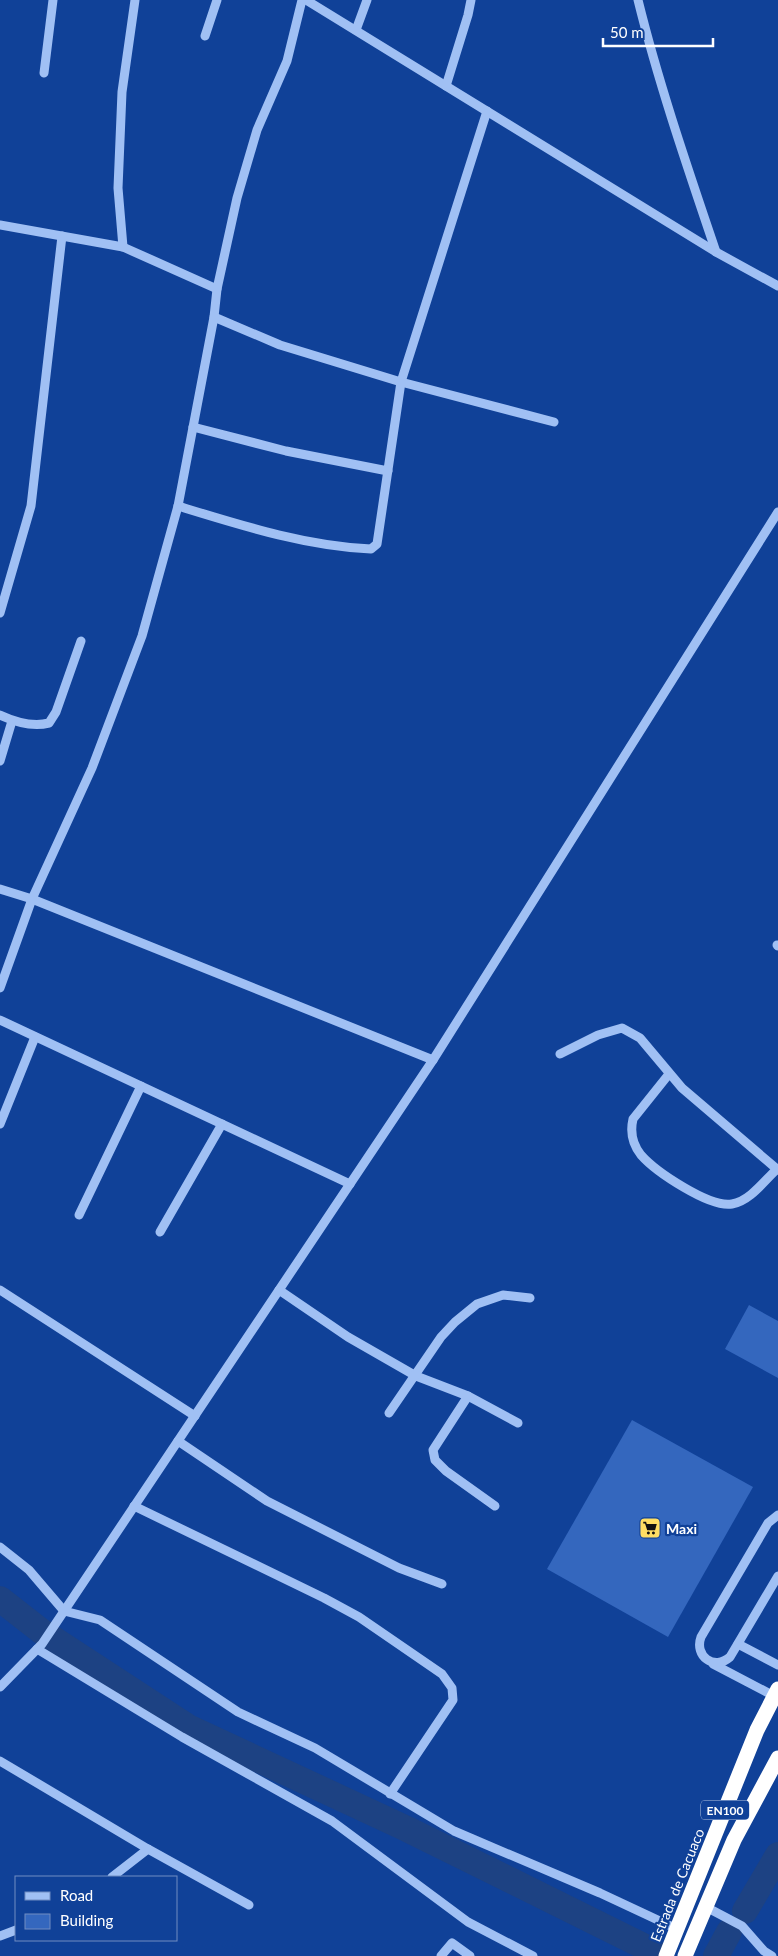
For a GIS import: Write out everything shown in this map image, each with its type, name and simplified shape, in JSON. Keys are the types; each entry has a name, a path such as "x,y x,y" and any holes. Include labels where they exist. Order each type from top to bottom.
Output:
{"highway":[{"name":"Estrada de Cacuaco","path":"666,1956 757,1730 776,1693"},
{"name":"EN100","path":"685,1956 734,1840 778,1758"}],"street":[{"path":"44,73 53,0"},
{"path":"123,247 118,188 122,92 135,0"},
{"path":"205,36 217,0"},
{"path":"0,988 32,899 92,768 142,636 178,506 214,317 217,289 237,198 255,138 287,61 304,0 356,30 716,252 778,286"},
{"path":"356,30 367,0"},
{"path":"446,86 471,0"},
{"path":"638,0 646,34 716,252"},
{"path":"178,506 250,528 324,544 371,549 377,544 401,382 487,111"},
{"path":"0,225 123,247 217,289"},
{"path":"0,613 31,506 62,236"},
{"path":"214,317 280,345 401,382 554,422"},
{"path":"193,427 286,451 388,471"},
{"path":"0,1687 39,1647 56,1623 433,1060 778,512"},
{"path":"0,715 12,721 39,725 49,723 56,712 81,641"},
{"path":"0,760 12,721"},
{"path":"0,889 32,899 433,1060"},
{"path":"0,1020 350,1184"},
{"path":"560,1054 598,1035 622,1028 640,1038 682,1088 777,1169 750,1196 732,1204 713,1202 672,1180 642,1156 630,1128 633,1119 670,1074"},
{"path":"0,1124 35,1037"},
{"path":"79,1215 141,1086"},
{"path":"160,1232 222,1124"},
{"path":"0,1290 194,1416"},
{"path":"279,1290 348,1337 416,1376 468,1396 518,1423"},
{"path":"389,1413 441,1338 455,1322 477,1304 503,1295 530,1298"},
{"path":"468,1396 433,1450 436,1460 446,1470 495,1506"},
{"path":"178,1442 267,1501 399,1568 442,1584"},
{"path":"134,1506 316,1594 359,1617 442,1674 452,1688 453,1700 390,1794"},
{"path":"776,1693 708,1661 700,1650 701,1637 768,1523 778,1515"},
{"path":"0,1547 29,1570 64,1610 100,1620 238,1712 315,1748 454,1831 600,1892 676,1931"},
{"path":"708,1661 717,1663 725,1660 738,1644 778,1576"},
{"path":"738,1644 778,1665"},
{"path":"39,1647 182,1737 332,1821 468,1922 533,1956"},
{"path":"0,1762 148,1849 249,1905"},
{"path":"113,1876 148,1849"},
{"path":"706,1906 742,1926 764,1951 772,1956"},
{"path":"0,1936 15,1930"},
{"path":"441,1956 452,1943 470,1956"}],"building":[{"path":"749,1305 778,1321 778,1378 725,1349"},
{"name":"Maxi","path":"632,1420 753,1487 668,1637 547,1569"}],"waterway":[{"path":"0,1599 41,1631 188,1727 407,1829 653,1951"},
{"path":"745,1911 778,1855"},
{"path":"716,1956 729,1932"}],"place":[{"name":"Maxi","path":"650,1528"}]}
